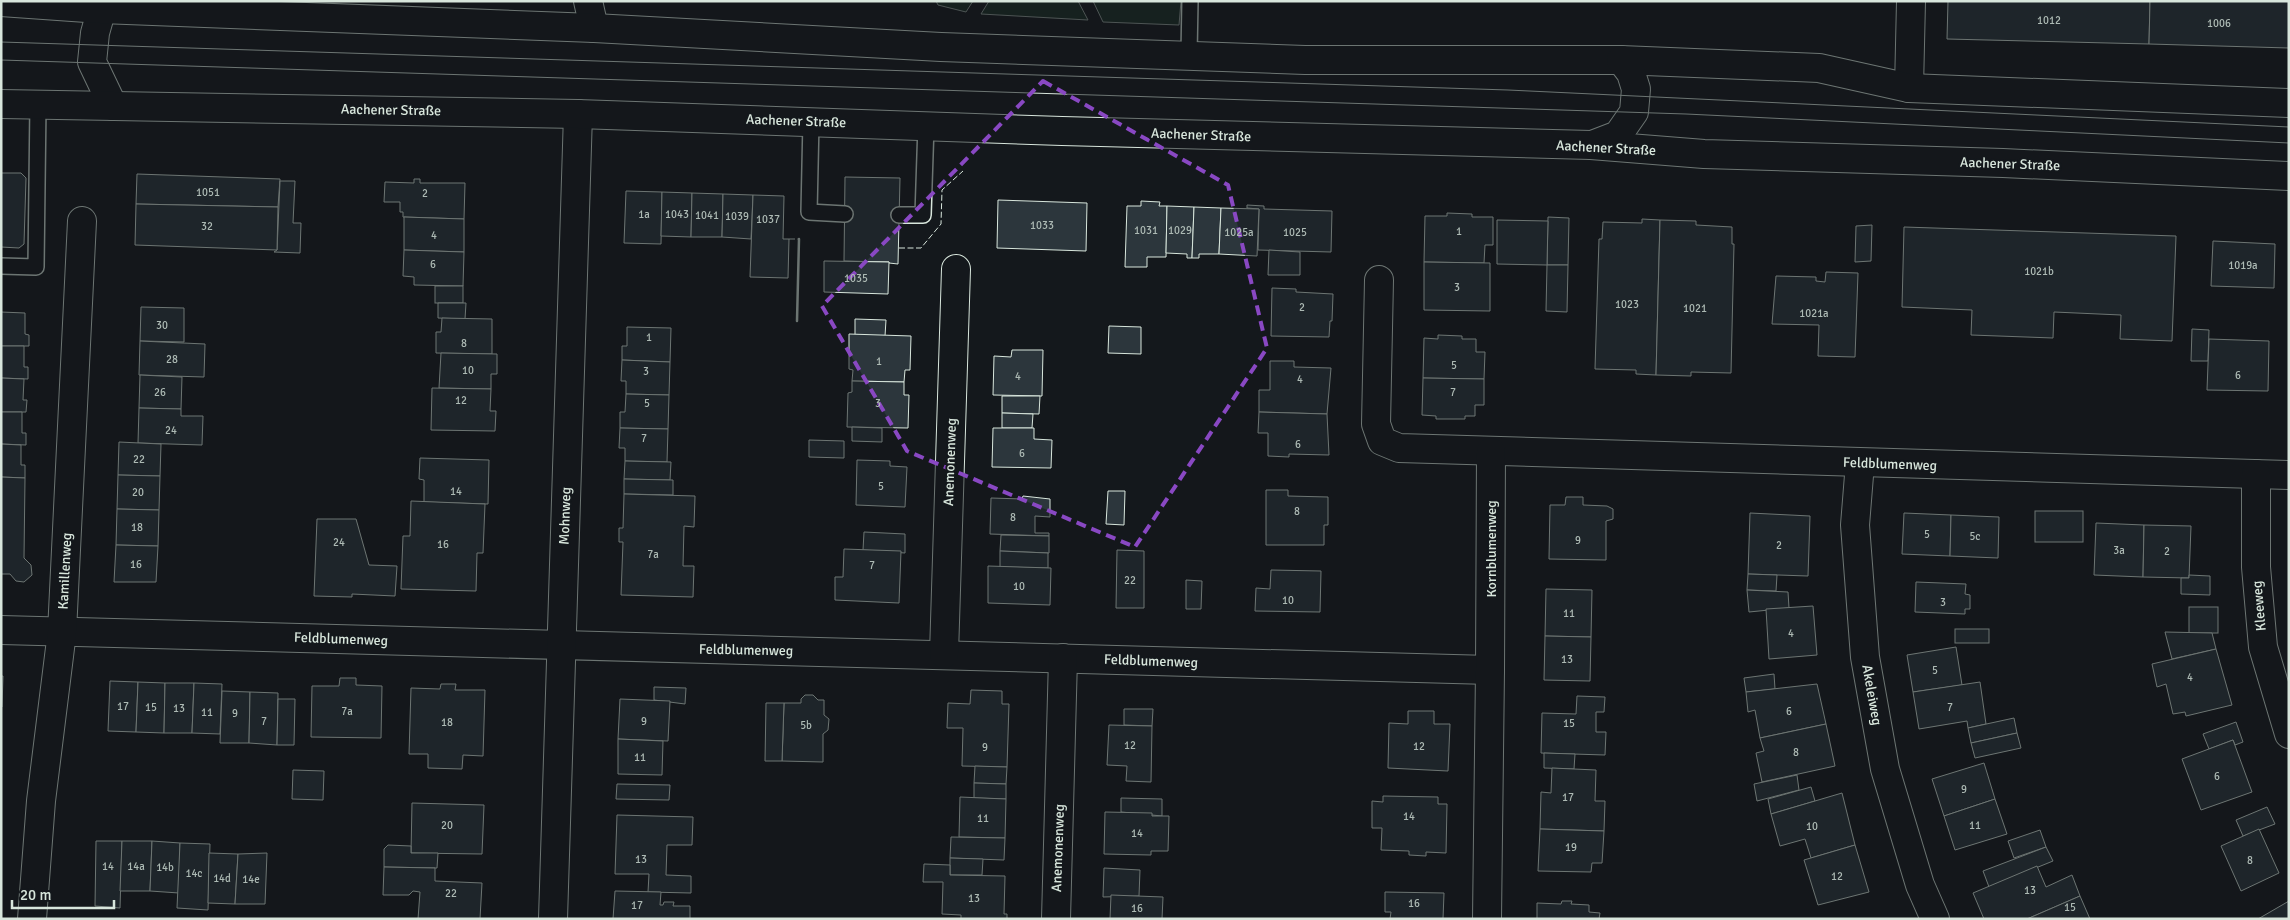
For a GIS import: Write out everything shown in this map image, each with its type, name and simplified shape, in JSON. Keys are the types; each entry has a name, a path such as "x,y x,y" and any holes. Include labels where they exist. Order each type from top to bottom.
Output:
{"street":[{"path":"588,1 594,28"},
{"path":"1909,88 1911,1"},
{"path":"1,2 594,28 941,47 1189,54 1305,60 1621,60 1819,68 1909,88 2289,103"},
{"path":"103,5 93,44 92,62 113,106"},
{"path":"1591,145 1618,135 1632,118 1636,102 1636,88 1632,73 1621,60"},
{"name":"Aachener Straße","path":"1,104 578,114 1591,145 1704,154 1993,163 2289,176"},
{"name":"Mohnweg","path":"553,919 578,114"},
{"name":"Kamillenweg","path":"32,919 41,801 62,632 82,222"},
{"name":"Anemonenweg","path":"944,654 956,269"},
{"path":"1379,280 1376,424 1382,441 1399,448 1491,452"},
{"name":"Feldblumenweg","path":"1491,452 2289,476"},
{"name":"Kornblumenweg","path":"1487,919 1491,452"},
{"name":"Akeleiweg","path":"1860,463 1856,525 1865,657 1885,769 1920,886 1935,919"},
{"name":"Kleeweg","path":"2256,474 2256,567 2263,647 2289,734"},
{"name":"Feldblumenweg","path":"1,630 1490,670"},
{"name":"Anemonenweg","path":"1056,919 1063,658"}],"lane":[{"path":"1189,54 1190,1"},
{"path":"1,266 36,268 38,104"},
{"path":"811,122 808,212 845,214"},
{"path":"899,215 923,215 926,126"}],"highlighted area":[{"path":"1043,81 1228,185 1267,348 1135,547 907,451 822,306"}],"green space":[{"path":"936,1 973,1 966,12 938,5"},
{"path":"989,1 1078,1 1088,20 981,14"},
{"path":"1093,1 1181,1 1179,25 1103,22"}],"building":[{"path":"1948,1 2150,1 2149,44 1947,39"},
{"path":"2150,1 2289,1 2289,48 2149,44"},
{"path":"1,173 21,173 26,178 24,244 19,248 1,247"},
{"path":"137,174 280,179 278,207 136,204"},
{"path":"845,177 900,178 898,264 844,261"},
{"path":"414,179 420,179 420,183 465,183 464,219 403,217 403,212 400,212 400,202 384,202 385,182 414,183"},
{"path":"280,181 295,181 293,223 301,223 300,253 274,252 277,250"},
{"path":"626,191 662,192 661,244 624,243"},
{"path":"662,192 692,193 691,237 661,236"},
{"path":"692,193 723,194 722,237 691,237"},
{"path":"723,194 753,195 751,239 722,237"},
{"path":"753,195 784,196 783,239 789,239 788,278 750,277"},
{"path":"998,200 1087,203 1086,251 997,248"},
{"path":"1141,201 1160,202 1159,206 1167,206 1166,257 1147,257 1147,267 1125,267 1127,206 1141,206"},
{"path":"136,204 278,207 277,250 135,245"},
{"path":"1247,205 1264,206 1264,209 1332,211 1331,252 1258,250 1259,209 1247,208"},
{"path":"1167,206 1194,207 1192,258 1187,258 1187,254 1166,253"},
{"path":"1194,207 1221,208 1219,254 1199,254 1199,258 1192,258"},
{"path":"1221,208 1259,209 1257,256 1219,254"},
{"path":"1447,213 1472,214 1472,217 1493,217 1493,245 1485,245 1484,263 1424,262 1425,216 1447,216"},
{"path":"404,217 464,219 464,252 404,250"},
{"path":"1548,217 1569,218 1568,265 1547,265"},
{"path":"1642,219 1660,220 1656,375 1636,374 1636,370 1595,369 1599,239 1602,239 1603,222 1642,223"},
{"path":"1497,220 1548,221 1547,265 1497,264"},
{"path":"1660,220 1696,221 1696,225 1732,227 1732,244 1734,244 1731,373 1691,372 1691,376 1656,375"},
{"path":"1872,225 1871,261 1855,262 1856,226"},
{"path":"1904,227 2176,236 2172,341 2120,339 2121,315 2054,312 2053,338 1971,335 1972,310 1902,307"},
{"path":"2213,241 2275,244 2274,288 2211,286"},
{"path":"404,250 464,252 463,286 414,285 414,277 403,276"},
{"path":"1269,250 1300,252 1300,275 1268,275"},
{"path":"824,261 889,262 888,294 824,292"},
{"path":"1424,262 1490,263 1490,311 1424,310"},
{"path":"1547,265 1568,265 1567,312 1546,311"},
{"path":"1826,272 1858,273 1855,357 1818,356 1819,325 1772,324 1776,276 1816,277 1816,281 1825,282"},
{"path":"435,286 463,286 463,303 435,303"},
{"path":"1272,288 1296,289 1296,292 1333,294 1332,321 1330,321 1329,337 1271,336"},
{"path":"438,303 466,303 465,319 438,318"},
{"path":"141,307 184,308 184,342 140,341"},
{"path":"1,312 25,313 25,334 29,335 29,346 1,346"},
{"path":"442,318 492,319 492,354 436,353 436,332 441,332"},
{"path":"855,319 886,320 885,336 855,335"},
{"path":"1109,326 1141,327 1141,354 1108,353"},
{"path":"627,327 671,328 670,362 622,360 622,346 627,346"},
{"path":"2192,329 2209,330 2208,361 2191,361"},
{"path":"849,334 911,336 910,370 905,370 904,382 852,381 853,370 849,369"},
{"path":"1438,335 1462,336 1462,339 1476,339 1476,352 1485,352 1484,379 1423,378 1424,338 1438,339"},
{"path":"2209,339 2269,341 2268,391 2207,390"},
{"path":"140,341 205,344 204,377 139,375"},
{"path":"1,346 24,346 24,367 28,367 28,379 1,378"},
{"path":"1012,350 1043,350 1042,396 993,395 994,356 1011,357"},
{"path":"441,353 497,354 497,374 491,374 491,389 439,388"},
{"path":"622,360 670,362 669,395 626,394 626,381 621,381"},
{"path":"1270,361 1294,361 1294,367 1331,368 1327,414 1259,412 1259,390 1270,390"},
{"path":"140,375 182,377 181,409 139,408"},
{"path":"1,378 24,379 23,400 27,400 26,412 1,412"},
{"path":"1423,378 1484,379 1484,405 1475,405 1475,416 1465,416 1465,419 1436,419 1436,416 1422,415"},
{"path":"852,381 904,382 904,395 909,395 908,428 847,427 848,393 852,392"},
{"path":"432,388 491,389 490,411 496,411 495,431 431,430"},
{"path":"626,394 669,395 668,429 620,428 620,412 625,412"},
{"path":"1002,396 1040,396 1039,414 1002,413"},
{"path":"139,408 181,409 181,416 203,416 202,445 138,443"},
{"path":"1,412 22,412 22,433 26,433 26,445 1,444"},
{"path":"1259,412 1327,414 1329,455 1289,454 1289,457 1268,456 1268,433 1258,433"},
{"path":"1002,413 1033,414 1032,428 1002,428"},
{"path":"852,427 882,428 882,442 852,441"},
{"path":"620,428 668,429 667,462 625,461 625,448 619,448"},
{"path":"993,428 1034,428 1034,439 1052,440 1051,468 992,467"},
{"path":"809,440 844,441 844,458 809,457"},
{"path":"119,442 161,444 160,476 118,475"},
{"path":"1,444 21,445 21,465 25,465 25,478 1,477"},
{"path":"420,458 489,460 488,504 424,502 424,480 419,479"},
{"path":"857,460 890,461 890,466 907,467 905,507 856,505"},
{"path":"625,461 671,462 670,480 624,479"},
{"path":"118,475 160,476 159,510 117,509"},
{"path":"1,477 25,478 24,558 31,565 32,575 24,582 16,581 10,574 1,574"},
{"path":"624,479 673,480 673,495 624,494"},
{"path":"1266,490 1288,490 1288,496 1328,497 1328,525 1324,525 1324,545 1266,545"},
{"path":"1108,491 1125,491 1124,525 1106,524"},
{"path":"624,494 695,496 694,527 684,526 683,566 694,566 693,597 621,595 623,542 619,542 619,528 623,528"},
{"path":"1023,496 1050,499 1050,517 1035,516 1035,533 1049,533 1049,536 990,534 991,498 1022,499"},
{"path":"1566,497 1583,497 1583,505 1607,506 1613,509 1613,519 1606,521 1606,560 1549,559 1550,505 1565,505"},
{"path":"411,501 485,504 483,553 477,553 476,591 401,589 403,536 410,536"},
{"path":"117,509 159,510 158,546 116,545"},
{"path":"2035,511 2083,511 2083,542 2035,542"},
{"path":"1750,513 1810,516 1808,576 1748,574"},
{"path":"1904,513 1951,515 1950,556 1902,554"},
{"path":"1951,515 1999,517 1998,558 1950,556"},
{"path":"317,519 356,519 369,565 397,566 395,596 352,594 352,597 314,596"},
{"path":"2096,523 2144,525 2143,577 2094,575"},
{"path":"2144,525 2191,526 2189,578 2143,577"},
{"path":"864,532 905,534 905,553 863,550"},
{"path":"1001,535 1049,536 1049,553 1000,551"},
{"path":"116,545 158,546 156,582 114,582"},
{"path":"844,549 901,551 899,603 835,600 835,577 843,577"},
{"path":"1117,550 1144,551 1144,608 1116,608"},
{"path":"1000,551 1048,553 1048,568 1000,567"},
{"path":"988,566 1051,568 1050,605 988,603"},
{"path":"1271,570 1321,571 1320,612 1255,611 1256,588 1270,589"},
{"path":"1748,574 1777,575 1776,591 1747,590"},
{"path":"2189,575 2210,576 2210,595 2181,594 2181,578 2189,578"},
{"path":"1186,580 1202,581 1201,609 1186,609"},
{"path":"1916,582 1966,584 1965,594 1970,595 1970,609 1965,609 1965,614 1915,612"},
{"path":"1546,589 1592,590 1591,637 1545,636"},
{"path":"1747,590 1788,592 1789,608 1749,612"},
{"path":"1813,606 1817,655 1769,659 1766,609"},
{"path":"2189,607 2218,607 2218,633 2189,633"},
{"path":"1955,629 1989,629 1989,643 1955,643"},
{"path":"2165,632 2212,633 2216,649 2172,659"},
{"path":"1545,636 1591,637 1590,681 1544,680"},
{"path":"1956,647 1962,685 1913,692 1907,655"},
{"path":"2216,649 2232,705 2186,716 2185,712 2173,714 2166,684 2157,687 2152,664"},
{"path":"1774,674 1775,689 1746,692 1744,678"},
{"path":"1,676 3,676 2,707 1,707"},
{"path":"340,678 356,678 356,685 382,686 381,738 311,737 312,686 339,686"},
{"path":"110,681 138,682 136,732 108,731"},
{"path":"138,682 165,683 164,733 136,732"},
{"path":"1980,682 1986,724 1968,728 1967,721 1919,729 1913,692"},
{"path":"165,683 194,683 192,733 164,733"},
{"path":"194,683 222,684 220,734 192,733"},
{"path":"441,684 456,684 455,690 485,690 483,756 463,755 462,769 428,768 428,754 409,754 411,688 440,689"},
{"path":"1817,684 1826,724 1760,738 1755,710 1748,712 1746,692"},
{"path":"654,687 686,688 685,704 654,700"},
{"path":"971,690 1002,691 1002,704 1009,704 1007,767 962,766 963,728 947,728 948,703 970,704"},
{"path":"222,691 250,692 249,743 220,743"},
{"path":"250,692 278,693 277,745 249,743"},
{"path":"805,695 813,695 818,700 824,700 824,715 829,719 828,730 823,734 823,762 782,761 784,703 801,703 801,699"},
{"path":"1577,696 1605,697 1604,712 1596,712 1596,732 1606,732 1605,755 1541,753 1542,713 1576,714"},
{"path":"278,699 295,699 294,745 277,745"},
{"path":"620,699 670,701 668,741 618,739"},
{"path":"766,703 784,703 782,761 765,761"},
{"path":"1124,709 1153,709 1152,726 1124,725"},
{"path":"1408,711 1434,711 1434,724 1450,724 1448,771 1388,768 1389,723 1408,724"},
{"path":"2014,718 2017,733 1971,743 1968,728"},
{"path":"2236,722 2243,742 2235,745 2233,740 2209,749 2203,734"},
{"path":"1826,724 1835,766 1762,782 1756,753 1764,751 1760,738"},
{"path":"1109,725 1152,726 1151,782 1126,781 1127,766 1107,765"},
{"path":"2017,733 2021,748 1975,758 1971,743"},
{"path":"618,739 663,741 662,775 618,774"},
{"path":"2233,740 2252,792 2201,810 2182,759"},
{"path":"1544,753 1575,754 1574,769 1544,768"},
{"path":"1984,763 1995,799 1944,816 1932,779"},
{"path":"975,766 1007,767 1006,784 974,783"},
{"path":"1552,768 1596,770 1595,801 1605,801 1604,831 1540,829 1541,792 1551,793"},
{"path":"293,770 324,771 323,800 292,799"},
{"path":"1797,775 1799,790 1757,801 1754,784"},
{"path":"974,783 1006,784 1006,799 974,798"},
{"path":"617,784 670,785 669,800 616,799"},
{"path":"1811,787 1815,801 1771,814 1768,799"},
{"path":"1842,793 1855,845 1811,858 1805,839 1780,846 1771,814"},
{"path":"1383,796 1438,797 1438,804 1447,804 1446,853 1426,852 1426,856 1409,855 1409,851 1381,850 1382,828 1372,828 1372,801 1383,802"},
{"path":"960,797 1006,799 1005,838 959,837"},
{"path":"1121,798 1162,799 1162,816 1121,812"},
{"path":"1995,799 2007,834 1955,850 1944,816"},
{"path":"412,803 484,805 482,854 411,853"},
{"path":"2267,807 2275,824 2243,836 2236,820"},
{"path":"1105,812 1152,813 1152,816 1169,816 1168,851 1151,851 1151,855 1104,854"},
{"path":"617,815 693,817 692,845 667,845 666,875 691,876 691,893 648,892 649,874 615,874"},
{"path":"1540,829 1604,831 1602,863 1592,863 1591,872 1538,871"},
{"path":"2259,829 2279,873 2241,891 2221,846"},
{"path":"2040,830 2046,847 2014,858 2008,841"},
{"path":"951,837 1005,838 1004,860 950,858"},
{"path":"96,841 122,841 120,908 95,906"},
{"path":"122,841 152,841 150,891 120,891"},
{"path":"152,841 180,843 179,893 150,891"},
{"path":"180,843 210,844 208,910 177,908"},
{"path":"388,845 411,846 411,853 438,853 437,868 384,867 384,849"},
{"path":"1855,845 1869,892 1818,905 1804,860"},
{"path":"2046,847 2053,861 1989,887 1983,871"},
{"path":"209,853 238,854 235,904 208,903"},
{"path":"267,853 265,904 235,904 238,854"},
{"path":"950,858 983,859 982,875 950,875"},
{"path":"924,864 950,865 950,875 1005,876 1004,914 1007,914 1007,919 961,919 961,915 942,914 943,882 923,882"},
{"path":"2037,866 2046,887 2072,875 2080,896 2027,919 1984,919 1973,893"},
{"path":"384,867 435,868 435,881 482,883 480,919 418,919 420,892 413,891 409,895 383,895"},
{"path":"1104,868 1140,870 1139,896 1103,897"},
{"path":"615,891 661,892 660,905 663,905 664,902 674,902 673,906 690,906 690,919 613,919"},
{"path":"1385,892 1444,893 1443,919 1390,919 1391,912 1385,912"},
{"path":"1111,895 1163,897 1162,919 1110,919"},
{"path":"2080,896 2090,919 2027,919"},
{"path":"1562,901 1572,901 1571,904 1589,905 1589,912 1600,913 1599,919 1537,919 1537,903 1561,904"},
{"path":"2289,901 2289,919 2258,919"}],"tram line":[{"path":"1,42 1508,90 2289,127"},
{"path":"1,60 1686,114 2289,143"}],"fence":[{"path":"899,248 921,248 941,224 942,190 963,171"},
{"path":"789,239 799,239"}],"wall":[{"path":"797,321 799,239"}]}
